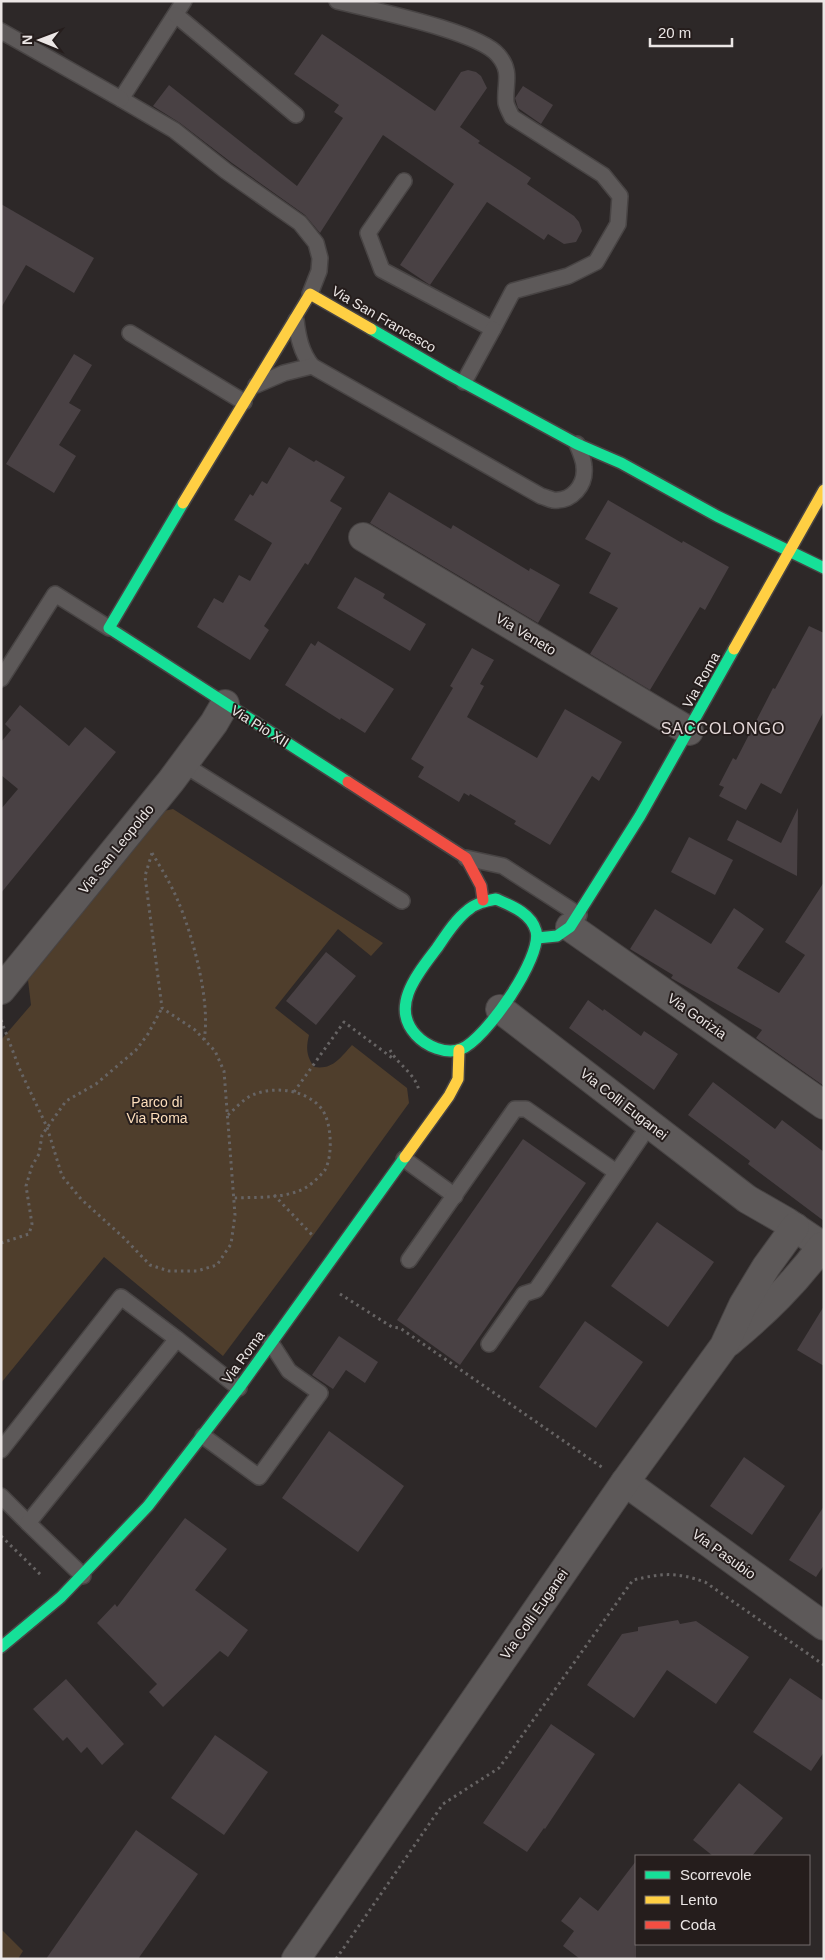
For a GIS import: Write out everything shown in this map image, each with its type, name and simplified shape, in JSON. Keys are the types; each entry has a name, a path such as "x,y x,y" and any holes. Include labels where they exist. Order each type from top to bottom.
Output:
{"main road":[{"name":"Via San Francesco","path":"109,628 252,387 310,294 577,444 622,464 718,516 824,568"},
{"name":"Via Roma","path":"574,921 640,816 824,490"},
{"name":"Via Pio XII","path":"109,628 466,858 481,886 484,900"},
{"path":"496,899 520,910 534,925 537,938 535,954 507,1015 472,1042 459,1050 445,1051 422,1040 412,1031 406,1018 407,992 459,917 469,908 484,900 496,899"},
{"path":"537,938 557,936 574,921"},
{"name":"Via Roma","path":"1,1647 61,1597 82,1576 148,1506 203,1436 449,1096 458,1079 459,1050"}],"street":[{"name":"Via Veneto","path":"363,537 689,731"},
{"name":"Via San Leopoldo","path":"1,990 177,772 214,723 225,704"},
{"name":"Via Gorizia","path":"574,921 824,1105"},
{"name":"Via Colli Euganei","path":"507,1015 747,1199 795,1227 823,1247"},
{"name":"Via Colli Euganei","path":"747,1199 763,1224 768,1238 770,1251 766,1267"},
{"name":"Via Colli Euganei","path":"296,1959 625,1482 724,1346 743,1305 766,1267 795,1227"},
{"path":"724,1346 759,1317 800,1276 823,1247"},
{"name":"Via Pasubio","path":"625,1482 824,1626"}],"lane":[{"path":"121,99 184,1"},
{"path":"337,1 460,33 498,55 508,74 506,103 512,117 603,174 620,196 618,224 596,262 568,276 513,291 464,382"},
{"path":"176,15 296,115"},
{"path":"1,31 174,130 300,223 316,243 320,258 319,271 310,294"},
{"path":"404,181 368,233 382,270 493,330"},
{"path":"296,316 298,338 312,366 541,496 553,500 564,498 578,490 585,478 584,465 577,444"},
{"path":"130,333 244,402"},
{"path":"252,387 284,372 312,366"},
{"name":"Via Pio XII","path":"1,679 55,594 109,628"},
{"path":"177,772 402,901"},
{"name":"Via Pio XII","path":"466,858 503,866 574,921"},
{"path":"409,1260 515,1109 526,1109 616,1172"},
{"path":"489,1344 524,1294 536,1290 650,1124"},
{"path":"404,1159 454,1196"},
{"path":"1,1450 121,1297 239,1388"},
{"path":"28,1523 177,1339"},
{"path":"203,1436 259,1477 320,1393 289,1371 271,1343"},
{"path":"1,1496 82,1576"}],"path":[{"path":"129,832 152,853 178,900 194,952 206,1001 204,1040"},
{"path":"1,1243 29,1234 32,1224 26,1186 32,1166 39,1154 42,1135 47,1127 66,1101 96,1084 136,1050 148,1034 162,1008 145,876 152,853"},
{"path":"1,1020 20,1070 47,1127 62,1176 81,1199 124,1238 150,1265 169,1271 197,1271 217,1265 232,1244 235,1215 224,1071 215,1051 195,1030 162,1008"},
{"path":"294,1092 344,1022 396,1060"},
{"path":"227,1115 253,1094 275,1089 301,1094 322,1109 329,1127 331,1149 325,1170 308,1186 300,1190 274,1195 234,1198"},
{"path":"274,1195 318,1241"},
{"path":"335,1290 392,1327 400,1328 625,1482"},
{"path":"1,1536 46,1580"},
{"path":"336,1959 444,1804 499,1768 633,1580 661,1574 686,1575 705,1582 824,1666"}],"green space":[{"name":"Parco di Via Roma","path":"173,809 383,943 371,956 338,929 275,1008 309,1035 307,1051 314,1067 331,1065 352,1045 407,1088 409,1103 223,1356 104,1257 1,1383 1,1040 31,1005 28,980 164,811"},
{"path":"1,1929 23,1951 18,1959 1,1959"}],"building":[{"path":"322,34 435,111 461,72 468,70 476,72 481,76 487,88 460,127 480,141 478,143 531,178 527,184 574,216 579,222 582,231 576,242 564,244 548,234 544,240 487,202 430,285 400,265 454,184 383,135 320,233 305,215 180,123 153,106 169,85 297,186 343,118 334,112 339,105 294,74"},
{"path":"523,86 553,105 541,124 518,108 515,98"},
{"path":"1,204 94,258 74,293 26,265 1,308"},
{"path":"74,354 92,365 69,403 81,410 59,445 76,456 54,493 6,464"},
{"path":"289,447 345,477 330,501 342,508 308,565 305,563 264,626 269,630 250,660 197,627 214,598 223,603 239,575 250,581 272,543 234,520 250,494 253,496 262,481 267,484"},
{"path":"389,492 451,529 453,525 529,571 530,568 560,585 538,623 370,523"},
{"path":"608,500 682,543 683,541 729,567 705,610 700,607 650,690 590,654 618,608 589,593 611,553 585,539"},
{"path":"355,577 385,594 383,598 426,624 410,651 337,608"},
{"path":"809,626 824,633 824,711 781,794 761,783 746,810 719,796 724,787 719,785 733,758 736,760 773,688 775,689"},
{"path":"318,641 394,689 365,733 341,718 340,720 285,685 311,643 315,646"},
{"path":"472,648 494,660 480,684 484,686 467,717 537,758 565,709 622,742 599,781 592,776 550,845 514,824 516,821 470,794 469,796 464,793 459,802 418,777 424,767 411,759 453,688 450,686"},
{"path":"20,705 69,746 85,727 116,752 1,893 1,809 18,789 1,775 1,742 11,730 5,724"},
{"path":"798,808 797,876 727,840 737,820 781,843"},
{"path":"689,837 733,860 715,895 671,872"},
{"path":"824,882 824,1086 756,1038 762,1030 671,978 673,975 630,949 655,909 711,944 734,908 764,929 737,968 779,993 805,955 785,942"},
{"path":"326,952 356,976 316,1025 286,1001"},
{"path":"588,1000 603,1011 604,1009 641,1036 644,1031 678,1054 654,1090 569,1028"},
{"path":"713,1082 775,1129 782,1120 824,1152 824,1221 748,1164 750,1161 688,1115"},
{"path":"523,1139 586,1183 460,1365 397,1320"},
{"path":"657,1222 714,1262 668,1327 611,1286"},
{"path":"824,1306 824,1366 797,1350"},
{"path":"585,1321 643,1362 596,1428 539,1387"},
{"path":"339,1336 378,1362 365,1383 346,1370 333,1389 312,1375"},
{"path":"329,1431 404,1486 358,1552 282,1498"},
{"path":"744,1457 785,1486 752,1535 710,1506"},
{"path":"824,1506 824,1565 816,1577 789,1560"},
{"path":"185,1518 227,1549 195,1590 248,1630 228,1657 220,1651 163,1707 149,1692 157,1684 97,1623 115,1604 117,1607"},
{"path":"678,1620 680,1624 696,1621 749,1657 716,1704 667,1670 634,1718 587,1685 622,1634 638,1631 638,1627"},
{"path":"790,1678 824,1701 824,1752 811,1771 753,1732"},
{"path":"66,1679 124,1744 102,1765 87,1747 81,1753 67,1737 63,1741 33,1709"},
{"path":"551,1724 595,1754 545,1829 527,1852 483,1823"},
{"path":"215,1735 268,1772 224,1835 171,1798"},
{"path":"739,1783 783,1818 753,1855 712,1855 693,1840"},
{"path":"136,1830 198,1874 138,1959 46,1959"},
{"path":"635,1862 636,1959 580,1959 563,1946 574,1931 561,1921 580,1897 598,1911"}],"traffic: fast":[{"path":"371,329 450,375 577,444 621,463 717,516 824,568"},
{"path":"183,503 109,628 348,782"},
{"path":"537,938 557,936 570,927 640,816 734,649"},
{"path":"496,899 520,911 534,925 536,943 531,959 522,977 497,1015 471,1042 455,1051 431,1046 416,1035 408,1024 405,1013 406,1001 415,978 459,918 474,906 496,899"},
{"path":"1,1647 61,1597 148,1506 239,1388 405,1157"}],"traffic: slow":[{"path":"183,503 310,294 371,329"},
{"path":"734,649 824,490"},
{"path":"405,1157 449,1096 458,1079 459,1050"}],"traffic: jam":[{"path":"348,782 466,858 481,886 483,900"}],"district":[{"name":"SACCOLONGO","path":"723,728"}]}
